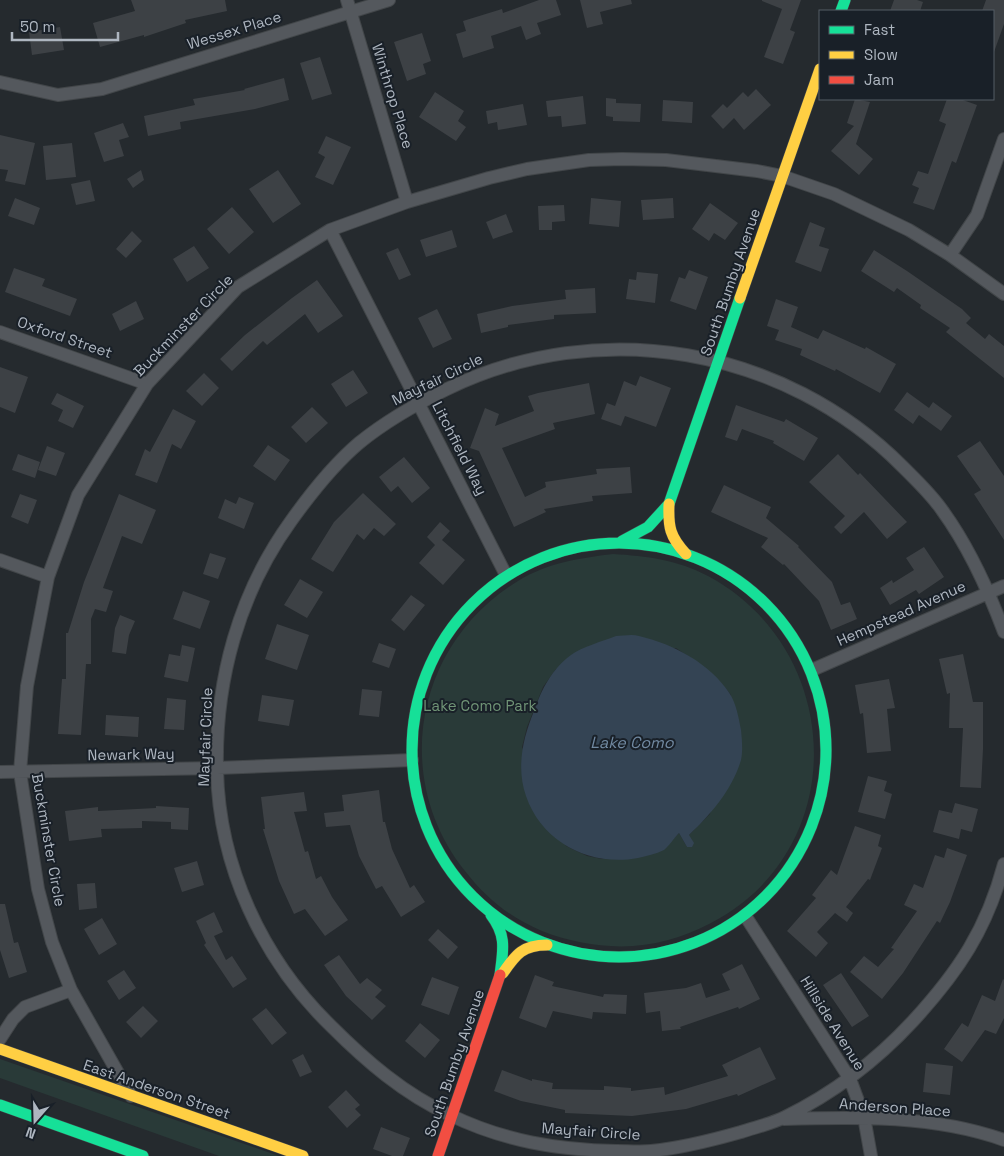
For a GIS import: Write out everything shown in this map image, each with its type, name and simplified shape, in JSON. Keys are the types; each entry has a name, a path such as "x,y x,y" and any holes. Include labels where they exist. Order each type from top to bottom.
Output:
{"main road":[{"name":"South Bumby Avenue","path":"621,542 643,532 656,522 669,504 819,72"},
{"name":"South Bumby Avenue","path":"669,504 669,532 673,540 686,554"},
{"path":"621,542 686,554 721,570 749,588 773,611 804,654 812,670 824,728 826,752 824,779 817,812 807,839 770,895 746,917 706,938 677,948 649,954 616,957 586,956 547,945 513,929 488,911 456,880 434,845 418,803 412,748 417,703 434,655 449,630 469,607 506,575 561,552 592,544 621,542"},
{"name":"South Bumby Avenue","path":"438,1156 499,980 504,945 497,923 488,911"},
{"name":"South Bumby Avenue","path":"499,980 513,957 525,947 547,945"},
{"name":"East Anderson Street","path":"0,1049 303,1156"},
{"path":"0,1106 143,1156"}],"street":[{"name":"Wessex Place","path":"0,82 58,95 102,89 349,6 389,0"},
{"name":"Winthrop Place","path":"349,6 407,202"},
{"path":"950,255 977,214 1004,139"},
{"name":"Buckminster Circle","path":"132,1096 70,990 52,942 38,889 20,772 27,686 48,577 78,495 147,384 238,288 330,230 407,202 527,169 589,160 666,160 757,171 782,176 834,194 908,230 950,255 1004,294"},
{"name":"Litchfield Way","path":"330,230 506,575"},
{"name":"Oxford Street","path":"0,332 147,384"},
{"name":"Mayfair Circle","path":"1004,632 990,592 961,539 926,489 871,437 843,416 814,399 769,377 693,355 642,349 602,349 535,358 498,367 467,379 418,403 384,424 354,447 313,491 281,536 255,580 244,606 228,658 220,705 217,768 220,808 229,852 243,896 258,928 282,970 313,1009 354,1049 402,1088 452,1117 530,1144 582,1150 650,1151 718,1139 782,1119 850,1080 886,1049 920,1014 954,972 984,925 1001,892 1004,864"},
{"path":"0,560 48,577"},
{"name":"Hempstead Avenue","path":"812,670 1004,586"},
{"name":"Newark Way","path":"0,772 217,768 412,760"},
{"name":"Hillside Avenue","path":"746,917 850,1080 864,1117 872,1156"},
{"path":"0,1039 13,1018 25,1007 70,990"},
{"name":"Anderson Place","path":"782,1119 864,1117 925,1122 979,1131 1004,1140"}],"green space":[{"name":"Lake Como Park","path":"613,554 662,560 685,566 708,576 752,608 785,648 805,695 814,744 810,794 793,842 763,884 720,918 700,928 667,940 633,946 598,945 575,941 542,931 519,920 481,890 465,871 442,834 427,795 422,754 425,714 437,675 456,639 483,607 518,581 540,570 564,562","holes":["676,648 713,675 731,695 710,814 689,835 687,847 679,833 674,838 602,859 587,856 566,846 522,747 527,727 543,687 556,669"]},
{"path":"0,1059 279,1156 219,1156 0,1078"}],"water":[{"name":"Lake Como","path":"636,635 665,644 690,656 722,683 734,702 741,730 741,760 732,781 720,801 689,835 694,843 692,847 687,847 679,833 664,850 638,858 620,860 586,855 556,839 533,813 526,796 521,774 522,753 530,721 544,688 558,667 571,655 616,636"}],"building":[{"path":"131,0 225,0 227,11 185,20 186,23 144,37 144,35 100,47 93,23 135,11"},
{"path":"539,0 556,0 561,15 537,23 541,34 526,40 521,26 491,36 494,48 463,58 456,34 466,31 463,21 502,9 503,13"},
{"path":"580,0 631,0 632,4 600,12 603,24 587,28"},
{"path":"762,0 801,0 790,30 795,32 783,64 764,57 782,9"},
{"path":"894,0 917,0 923,2 920,10 890,10"},
{"path":"986,0 1004,0 1004,24 994,52 994,10 982,10"},
{"path":"60,27 64,50 32,55 29,32"},
{"path":"422,33 431,61 423,64 426,74 407,81 394,42"},
{"path":"320,57 332,94 312,100 300,63"},
{"path":"284,78 289,100 255,109 180,122 181,129 148,136 144,116 195,105 193,99 245,90"},
{"path":"756,89 771,105 744,130 734,118 723,129 711,116 723,104 727,108 743,92 748,97"},
{"path":"435,92 464,111 458,121 466,127 456,141 419,117"},
{"path":"583,96 586,124 562,127 561,116 548,117 546,101"},
{"path":"606,98 616,99 616,103 641,104 640,122 613,121 613,117 606,116"},
{"path":"663,100 693,102 692,123 662,121"},
{"path":"855,100 870,102 856,144 873,159 859,175 831,151 854,126 847,123"},
{"path":"947,100 963,100 977,105 956,163 952,161 934,210 913,203 919,188 912,185 918,171 928,174 946,124 939,121"},
{"path":"523,104 527,125 498,130 497,122 488,124 486,111"},
{"path":"123,123 129,137 119,140 124,156 104,162 94,133"},
{"path":"0,135 35,143 25,185 5,181 8,170 0,169"},
{"path":"326,136 351,147 333,185 315,177 325,157 318,153"},
{"path":"72,143 76,177 46,180 43,146"},
{"path":"141,170 144,180 133,188 127,179"},
{"path":"278,170 301,204 273,223 249,189"},
{"path":"90,180 95,201 76,205 71,184"},
{"path":"15,198 40,208 34,225 8,216"},
{"path":"591,198 621,201 619,227 589,224"},
{"path":"673,198 674,218 643,220 641,200"},
{"path":"710,203 738,223 725,240 714,233 709,241 692,229"},
{"path":"564,205 565,221 552,222 552,230 539,230 538,206"},
{"path":"232,207 254,232 229,254 207,229"},
{"path":"506,214 513,232 493,239 486,222"},
{"path":"810,222 825,228 819,246 829,249 821,272 795,262"},
{"path":"452,230 457,247 426,257 420,240"},
{"path":"132,231 142,241 126,258 116,249"},
{"path":"194,246 209,268 187,282 173,259"},
{"path":"398,248 411,275 399,280 386,253"},
{"path":"874,250 962,309 971,318 966,323 985,339 989,334 1004,346 1004,378 946,332 950,328 920,308 921,305 897,288 894,292 861,271"},
{"path":"14,268 45,279 42,286 77,299 70,316 5,292"},
{"path":"689,270 708,277 696,310 670,301 679,277 685,279"},
{"path":"637,272 658,274 655,303 626,299 629,279 636,280"},
{"path":"317,280 343,316 318,333 305,314 267,345 263,341 232,371 220,359 245,335"},
{"path":"595,288 596,313 554,315 554,319 508,325 508,327 481,333 477,314 512,306 566,299 565,290"},
{"path":"776,299 798,307 791,327 818,339 823,330 865,349 866,347 896,364 880,393 836,369 835,371 800,355 802,349 775,340 779,330 767,326"},
{"path":"136,301 144,319 120,331 112,314"},
{"path":"437,309 452,339 433,348 418,318"},
{"path":"0,367 28,377 15,413 0,407"},
{"path":"353,370 368,393 346,407 331,384"},
{"path":"204,373 219,388 202,406 186,391"},
{"path":"640,376 671,388 656,427 625,416 621,426 601,419 607,403 615,406 624,381 636,386"},
{"path":"589,383 595,414 553,423 555,429 502,448 525,497 546,487 545,482 597,474 596,469 630,467 632,493 592,496 593,501 544,509 546,512 514,527 479,451 470,448 485,408 499,414 495,426 534,411 528,396"},
{"path":"907,392 929,408 933,402 952,416 941,431 919,415 913,424 894,410"},
{"path":"57,393 84,406 73,428 58,421 63,410 51,404"},
{"path":"736,405 784,422 786,419 818,438 804,461 773,443 774,441 742,429 737,441 725,437"},
{"path":"312,407 328,423 306,443 291,427"},
{"path":"173,409 196,421 181,449 172,444 157,483 135,475 145,449 150,452"},
{"path":"980,441 1004,476 1004,540 974,494 981,490 957,456"},
{"path":"268,445 290,460 275,481 253,466"},
{"path":"47,446 65,453 56,476 38,470"},
{"path":"18,454 40,462 35,478 12,470"},
{"path":"838,454 858,475 860,473 907,522 887,539 864,512 841,534 834,527 845,516 809,482"},
{"path":"404,457 430,488 412,503 398,486 391,492 379,477"},
{"path":"724,485 771,507 766,518 799,546 832,582 841,605 850,602 857,619 831,630 819,601 784,564 761,547 768,538 711,512"},
{"path":"363,493 396,524 384,536 374,528 364,540 357,534 333,572 311,559 334,522"},
{"path":"20,494 37,500 28,524 11,517"},
{"path":"119,494 156,510 142,544 122,536 103,588 113,591 106,612 95,609 91,619 91,664 86,664 81,735 58,734 62,679 66,679 66,633 68,633 84,582"},
{"path":"239,497 254,503 244,529 218,518 225,499 236,504"},
{"path":"440,522 450,531 442,540 465,560 443,585 419,563 435,545 427,537"},
{"path":"924,547 944,577 919,594 916,590 890,605 880,588 892,580 893,583 914,570 906,558"},
{"path":"210,553 226,558 218,579 203,574"},
{"path":"300,579 323,592 307,618 284,605"},
{"path":"183,591 210,601 200,629 173,619"},
{"path":"411,595 425,605 404,631 391,620"},
{"path":"120,615 135,621 129,635 126,654 112,652 115,628"},
{"path":"277,624 309,635 297,670 265,659"},
{"path":"379,643 396,649 389,668 372,662"},
{"path":"182,645 195,648 188,682 164,677 169,654 180,656"},
{"path":"963,654 973,702 983,702 981,788 960,787 963,728 949,728 950,693 947,694 939,659"},
{"path":"889,679 895,708 887,709 891,751 867,753 863,713 860,714 855,685"},
{"path":"362,689 382,691 379,717 359,715"},
{"path":"262,695 294,700 289,726 258,721"},
{"path":"167,698 186,700 184,730 164,729"},
{"path":"106,715 139,717 138,737 105,735"},
{"path":"868,776 887,781 884,791 892,794 885,819 858,812"},
{"path":"379,790 383,822 385,822 392,849 410,888 414,885 425,902 401,917 382,886 376,889 359,856 350,825 326,827 324,813 344,811 342,795"},
{"path":"304,792 307,811 294,812 305,852 308,851 316,879 321,876 332,897 348,920 325,936 305,909 294,914 279,881 263,829 265,829 261,797"},
{"path":"955,803 978,809 972,832 961,829 959,839 933,832 939,810 952,813"},
{"path":"156,806 189,808 188,830 171,829 171,822 142,821 142,828 101,829 102,837 69,841 65,811 98,807 98,811 156,808"},
{"path":"855,826 881,835 878,846 882,848 870,880 868,879 846,907 853,913 847,922 835,913 817,932 828,943 816,957 787,931 816,898 812,895 831,870 837,875"},
{"path":"947,848 967,855 950,902 940,923 937,921 903,973 882,999 850,972 864,956 878,967 894,949 891,948 917,911 904,905 914,884 923,888 935,855 944,858"},
{"path":"197,861 204,885 182,892 174,868"},
{"path":"95,883 97,908 79,910 77,884"},
{"path":"0,904 5,904 14,943 18,942 27,972 9,978 0,950"},
{"path":"214,912 223,932 214,936 226,960 232,956 247,979 233,988 204,945 206,943 196,921"},
{"path":"102,918 117,944 99,955 84,929"},
{"path":"438,929 458,947 448,959 428,940"},
{"path":"339,955 360,984 367,978 382,990 375,997 386,1006 372,1020 346,996 324,965"},
{"path":"742,964 760,999 739,1009 738,1007 680,1027 681,1029 662,1031 660,1011 646,1013 644,993 686,988 701,983 706,998 730,990 722,974"},
{"path":"124,970 136,988 119,1000 107,981"},
{"path":"841,973 869,1016 852,1027 823,985"},
{"path":"535,975 554,982 552,986 603,997 604,994 627,995 626,1014 593,1012 592,1019 553,1011 546,1028 519,1018"},
{"path":"432,977 459,987 449,1015 421,1005"},
{"path":"1003,979 1004,1018 996,1034 985,1030 962,1062 944,1049 962,1023 968,1027 982,995 995,1001"},
{"path":"143,1006 158,1021 141,1038 126,1022"},
{"path":"266,1008 287,1033 272,1045 252,1019"},
{"path":"420,1023 440,1040 425,1058 405,1041"},
{"path":"760,1047 776,1079 738,1096 737,1094 686,1109 632,1116 565,1113 565,1110 521,1101 494,1091 502,1070 532,1081 532,1079 553,1083 552,1089 604,1090 604,1086 631,1088 631,1091 664,1087 665,1095 728,1076 722,1065"},
{"path":"303,1054 312,1072 300,1077 292,1060"},
{"path":"926,1063 953,1066 950,1095 923,1092"},
{"path":"346,1090 360,1105 355,1109 361,1115 347,1128 328,1107"},
{"path":"381,1127 410,1138 403,1156 392,1156 373,1149"}],"traffic: fast":[{"path":"841,10 845,0"},
{"path":"622,541 648,527 669,504 740,298"},
{"path":"619,543 659,547 698,559 717,567 734,578 765,604 791,635 802,652 810,671 822,710 826,750 822,790 810,829 802,848 791,865 765,896 734,922 717,933 698,941 659,953 619,957 579,953 540,941 521,933 504,922 473,896 447,865 436,848 428,829 416,790 412,750 416,710 428,671 436,652 447,635 473,604 504,578 521,567 540,559 579,547 619,543"},
{"path":"491,915 502,937 503,951 500,975"},
{"path":"0,1105 143,1156"}],"traffic: slow":[{"path":"740,298 819,72"},
{"path":"669,504 669,519 673,537 686,554"},
{"path":"503,973 521,952 539,945 547,945"},
{"path":"0,1049 303,1156"}],"traffic: jam":[{"path":"438,1156 500,975"}]}
